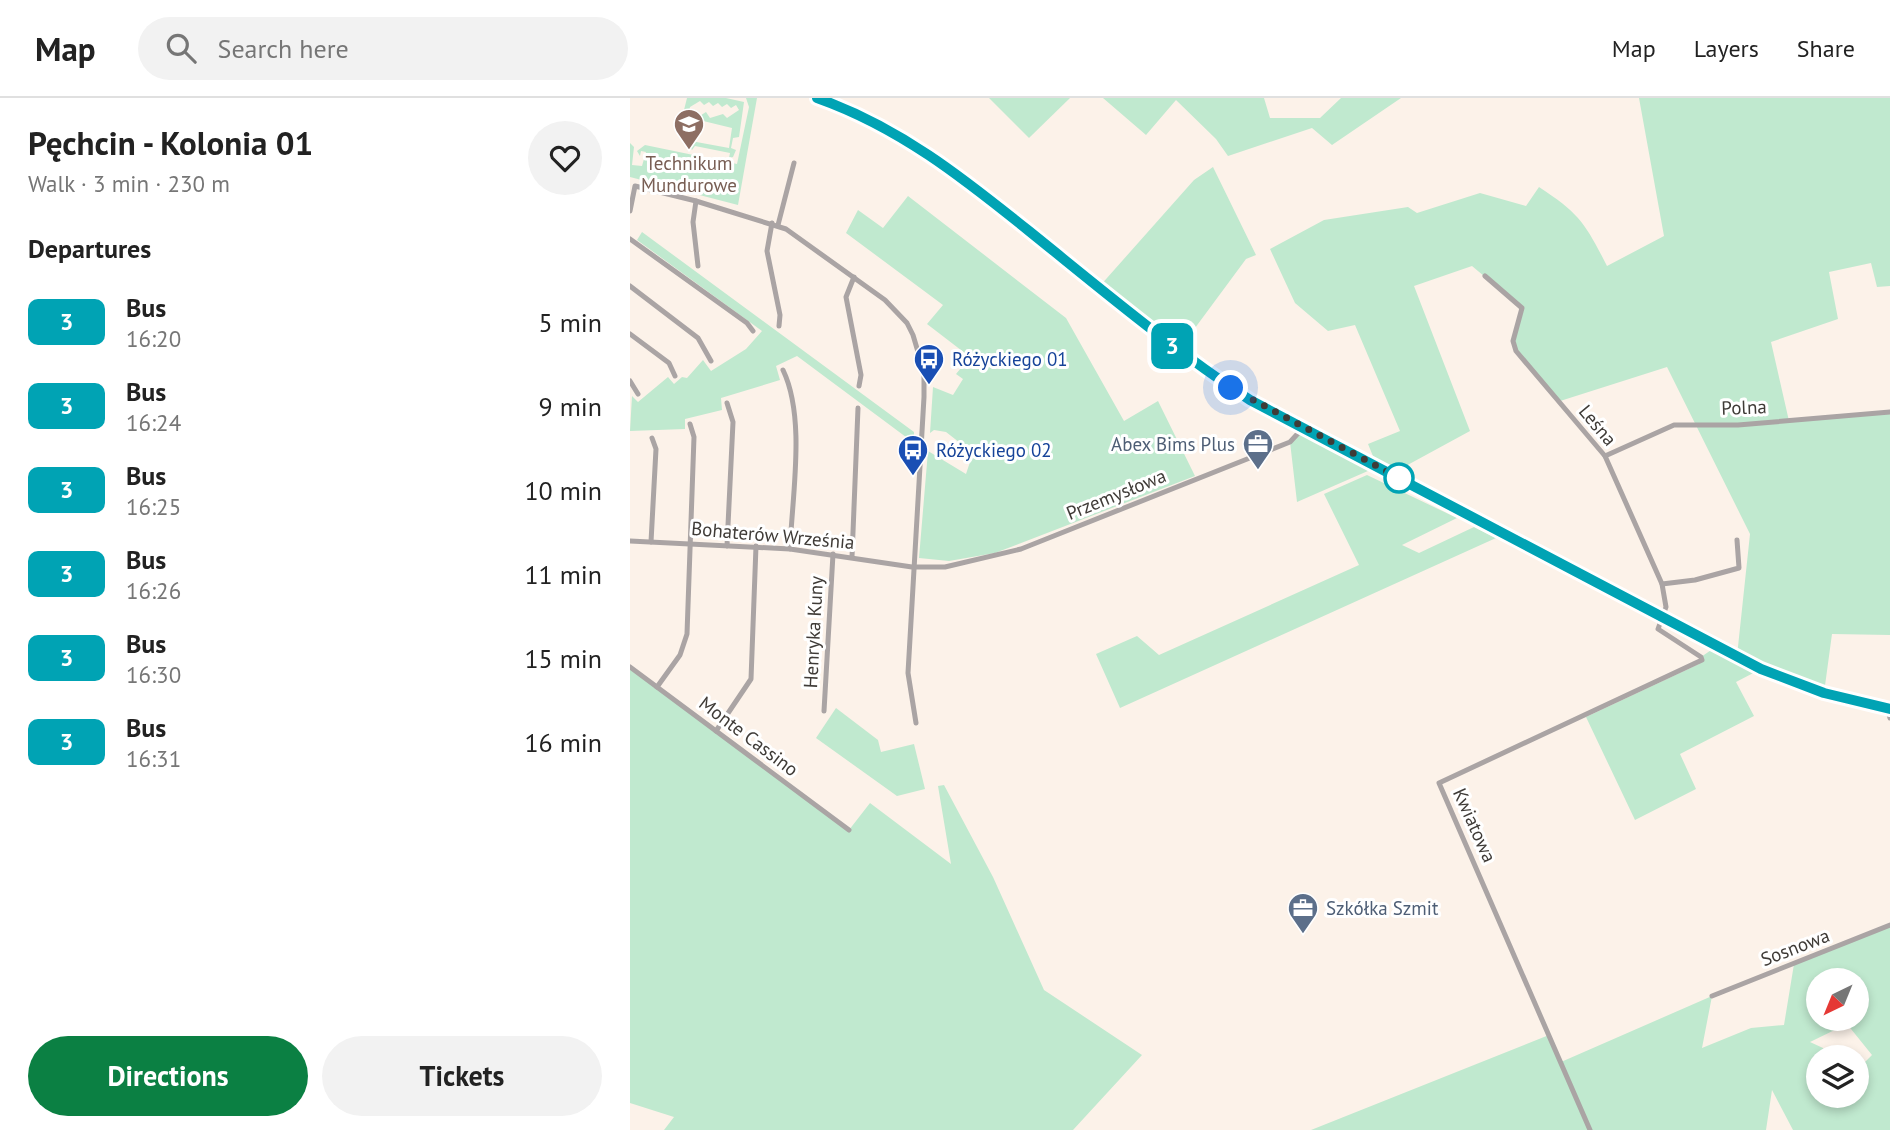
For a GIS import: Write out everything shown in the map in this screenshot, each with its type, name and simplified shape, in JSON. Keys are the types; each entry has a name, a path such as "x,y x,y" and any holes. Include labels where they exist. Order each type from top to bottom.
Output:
{"main road":[{"path":"817,98 881,125 939,159 1194,364 1250,400 1538,549 1761,669 1824,693 1888,709"}],"street":[{"path":"779,326 767,251 794,163"},
{"path":"630,211 635,186 775,224 885,300 907,323 923,372 908,673 916,723"},
{"path":"696,201 693,217 698,266"},
{"path":"630,239 747,323 753,331"},
{"name":"Leśna","path":"1485,276 1522,308 1513,341 1522,362 1605,456 1662,584 1666,607 1662,617"},
{"path":"853,277 848,285 846,298 861,375 859,386"},
{"path":"630,286 698,338 711,361"},
{"path":"630,334 669,363 675,376"},
{"path":"783,370 793,403 795,424 790,549"},
{"path":"630,381 638,394"},
{"path":"727,403 733,422 727,546"},
{"path":"852,557 858,408"},
{"name":"Polna","path":"1605,456 1674,425 1738,425 1890,412"},
{"path":"657,687 685,645 694,438 690,424"},
{"name":"Przemysłowa","path":"912,567 933,569 996,557 1021,549 1290,442 1303,429"},
{"path":"651,542 656,449 652,438"},
{"path":"1662,584 1695,580 1739,568 1737,540"},
{"name":"Bohaterów Września","path":"630,541 790,549 912,567"},
{"path":"716,731 751,679 756,546"},
{"name":"Henryka Kuny","path":"824,711 833,554"},
{"name":"Kwiatowa","path":"1590,1130 1439,783 1699,664 1701,657 1658,629 1662,617"},
{"name":"Monte Cassino","path":"630,667 849,830"},
{"path":"1888,709 1890,718"},
{"name":"Sosnowa","path":"1712,996 1890,925"}],"green space":[{"path":"687,98 726,98 744,102 739,137 733,138 731,148 736,150 733,157 729,158 730,153 695,146 692,150 690,147 691,141 729,148 732,128 695,119 706,112 710,118 723,114 727,118 739,110 736,105 731,108 727,104 722,107 718,103 713,106 709,102 704,105 700,101 690,107 688,115 683,114"},
{"path":"746,98 757,98 738,205 630,177 630,143 634,147 632,165 642,166 646,152 641,151 640,156 637,151 645,145 737,164 749,107"},
{"path":"989,98 1070,98 1029,138"},
{"path":"1103,98 1264,98 1270,118 1320,118 1341,98 1401,98 1332,145 1312,128 1228,156 1216,139 1176,100 1146,135"},
{"path":"1639,98 1890,98 1890,286 1877,287 1871,263 1829,272 1838,319 1771,342 1789,421 1890,412 1890,635 1832,634 1824,693 1761,669 1736,682 1754,716 1680,754 1696,789 1635,820 1586,717 1699,664 1701,657 1717,646 1737,656 1750,534 1667,367 1557,402 1523,362 1513,341 1522,308 1472,266 1414,286 1470,431 1391,474 1377,467 1297,502 1290,442 1302,429 1377,466 1368,444 1400,431 1355,325 1328,331 1295,303 1270,249 1324,220 1408,207 1417,213 1480,193 1526,206 1539,187 1580,220 1607,266 1664,236"},
{"path":"1213,167 1256,255 1246,259 1178,351 1099,287 1194,180"},
{"path":"908,196 1066,318 1124,421 1158,401 1195,476 995,553 949,561 919,558 928,451 966,474 973,453 946,432 934,430 930,433 933,387 953,395 963,379 956,374 970,357 927,324 943,305 846,233 858,210 883,228"},
{"path":"642,232 914,432 914,443 797,356 776,366 780,380 721,398 722,410 685,419 685,429 630,431 632,396 638,402 668,377 674,384 682,377 687,378 703,360 711,371 746,349 762,331 637,240"},
{"path":"1367,475 1457,518 1402,545 1419,553 1474,527 1496,538 1120,708 1096,654 1137,636 1159,655 1359,565 1324,494"},
{"path":"630,667 849,830 870,803 951,864 938,786 944,785 993,877 1044,990 1142,1055 1073,1130 664,1130 674,1117 630,1103"},
{"path":"836,708 878,740 881,752 914,744 925,789 897,796 816,738"},
{"path":"1890,925 1890,1130 1793,1130 1772,1090 1766,1130 1311,1130 1549,1035 1561,1062 1712,996 1702,1048 1751,1028 1784,1025 1794,964","holes":["1806,968 1869,968 1869,1031 1853,1031 1864,1045 1869,1045 1872,1055 1869,1058 1869,1108 1806,1108 1806,1045 1816,1045 1810,1042 1833,1031 1806,1031"]}],"bus line":[{"name":"3","path":"817,98 881,125 939,159 1194,364 1250,400 1538,549 1761,669 1824,693 1890,709"}],"place":[{"name":"Technikum Mundurowe","path":"689,151"},
{"name":"Różyckiego 01","path":"929,386"},
{"name":"Abex Bims Plus","path":"1258,471"},
{"name":"Różyckiego 02","path":"913,477"},
{"name":"Szkółka Szmit","path":"1303,935"}],"route":[{"path":"1231,388 1303,429 1403,480 1399,478"}]}
